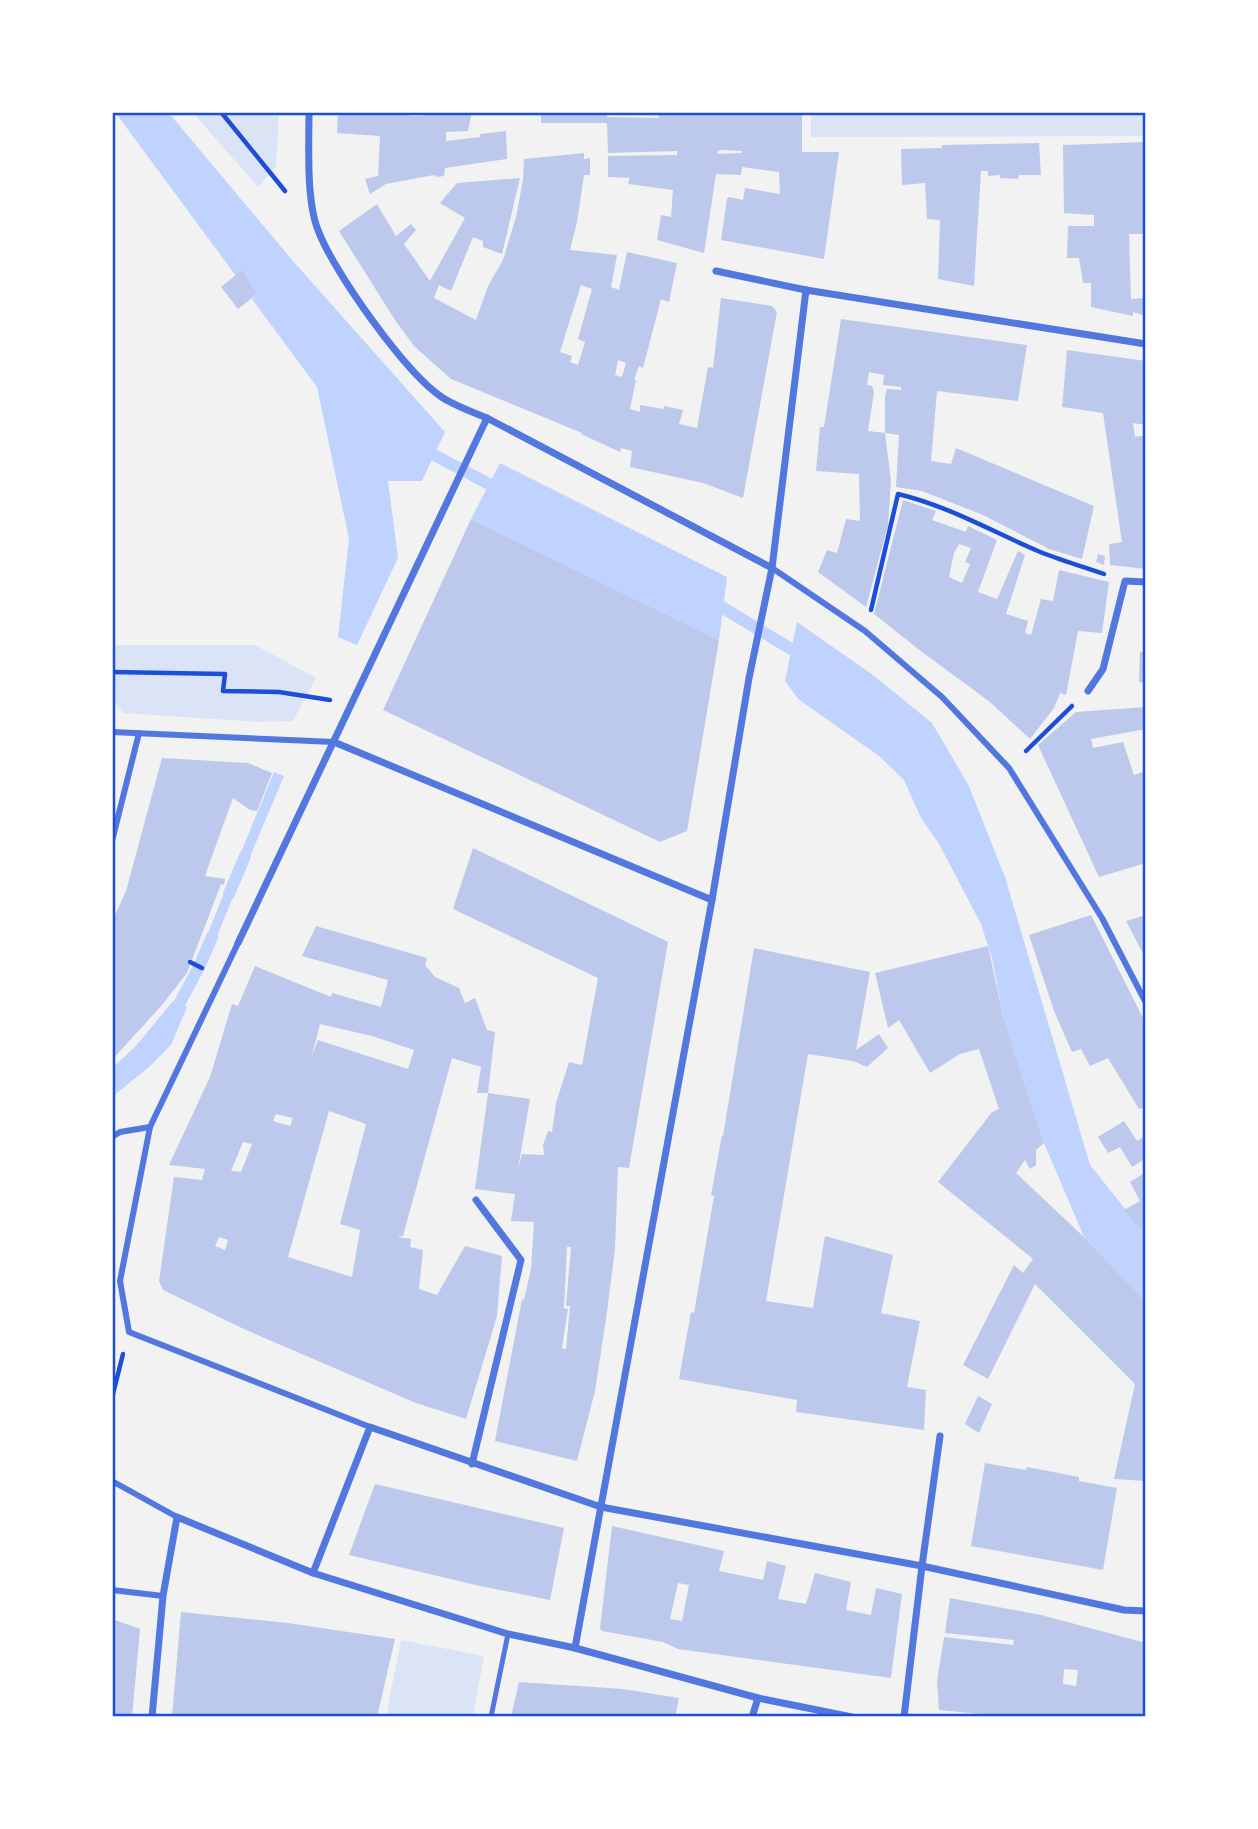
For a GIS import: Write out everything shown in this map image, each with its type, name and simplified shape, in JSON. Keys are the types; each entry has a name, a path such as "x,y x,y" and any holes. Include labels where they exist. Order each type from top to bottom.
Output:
{"street":[{"path":"309,112 309,180 317,229 348,285 404,362 442,398 487,418 772,568 865,631 942,697 1009,768 1091,901 1146,1003"},
{"path":"716,271 806,290 1146,344"},
{"path":"575,1648 712,900 749,678 772,568 806,290"},
{"path":"487,418 150,1127 120,1281 129,1332 370,1427 601,1507 922,1566 1124,1610 1146,1611"},
{"path":"1088,691 1103,669 1125,581 1146,582"},
{"path":"112,732 334,742 712,900"},
{"path":"112,841 139,733"},
{"path":"112,1137 120,1132 150,1127"},
{"path":"472,1464 521,1260 476,1200"},
{"path":"313,1573 370,1427"},
{"path":"904,1717 940,1436"},
{"path":"112,1481 177,1517 313,1573 509,1634 575,1648 758,1698 852,1717"},
{"path":"152,1717 163,1596 177,1517"},
{"path":"112,1590 163,1596"},
{"path":"752,1717 758,1698"}],"lane":[{"path":"491,1717 509,1634"}],"path":[{"path":"221,112 317,229"},
{"path":"865,631 886,553 898,494 922,499 968,517 1038,551 1125,581"},
{"path":"112,672 225,674 223,691 279,692 350,702"},
{"path":"1009,768 1088,691"},
{"path":"112,1398 129,1332"}],"shaded area":[{"path":"192,112 279,112 276,166 258,187"},
{"path":"811,112 1146,112 1146,136 811,137"},
{"path":"112,645 255,645 316,678 293,721 259,722 123,713 112,699"},
{"path":"401,1640 484,1656 473,1717 386,1717"}],"water":[{"path":"115,112 168,112 293,261 445,432 422,481 388,481 398,558 357,645 338,637 349,539 317,387 252,299 257,294 242,271 236,276"},
{"path":"500,463 727,577 719,640 471,519"},
{"path":"797,622 873,675 932,723 968,784 1005,877 1090,1165 1146,1235 1146,1302 1084,1237 1044,1143 1003,1016 992,958 981,924 938,842 921,818 904,780 879,756 798,699 785,681"},
{"path":"274,772 284,776 244,871 235,867"},
{"path":"231,876 240,880 210,953 201,950"},
{"path":"173,1001 187,1007 171,1045 112,1097 112,1068 135,1047"}],"building":[{"path":"338,112 410,112 409,116 423,116 423,112 472,112 468,131 446,132 446,141 506,131 507,159 445,168 444,176 434,175 386,184 370,194 365,179 378,176 380,136 337,133"},
{"path":"541,112 607,112 607,117 659,118 658,115 665,112 802,112 802,152 839,152 824,259 721,240 727,199 729,197 743,200 745,188 780,194 779,172 742,167 741,175 716,174 704,253 657,240 661,215 671,217 673,190 628,184 630,178 608,177 608,156 677,155 677,151 608,153 607,123 541,123","holes":["721,150 742,153 717,154"]},
{"path":"1146,142 1146,234 1129,234 1131,299 1146,298 1146,316 1133,312 1133,316 1091,307 1091,283 1083,283 1079,258 1067,258 1068,226 1094,226 1094,215 1064,213 1063,145"},
{"path":"1039,143 1041,175 1019,175 1018,179 1000,178 1000,175 988,176 988,171 981,171 974,286 938,279 940,220 927,219 925,183 902,185 901,149 942,148 942,145"},
{"path":"584,153 584,159 590,158 590,175 584,175 570,250 617,255 611,287 619,290 627,252 677,263 669,302 661,299 643,368 639,366 634,380 630,409 640,412 640,405 683,410 679,424 697,428 708,367 713,368 721,298 772,306 777,312 743,498 703,483 630,467 632,451 621,448 620,452 582,433 451,379 414,346 339,231 377,204 396,236 411,224 416,230 404,244 430,281 465,218 440,203 457,183 520,178 502,254 483,247 483,241 473,237 451,291 439,285 434,298 476,320 488,286 503,260 516,217 524,159","holes":["581,285 592,289 578,339 585,342 578,365 570,362 572,356 560,352","618,360 626,363 622,377 615,375"]},
{"path":"242,270 257,294 238,309 221,287"},
{"path":"841,319 1027,345 1018,401 937,391 931,461 951,464 956,448 1094,506 1082,559 1049,549 983,515 922,491 896,487 899,435 885,433 891,481 888,525 866,607 818,572 827,550 837,553 846,519 860,521 859,474 816,471 820,427 824,427","holes":["869,372 884,375 883,385 901,387 901,390 887,389 885,433 868,431 874,392 872,386 867,385"]},
{"path":"1067,350 1146,361 1146,425 1133,423 1135,437 1146,435 1146,569 1110,565 1109,544 1122,542 1103,413 1062,407"},
{"path":"903,500 936,511 932,520 966,532 968,526 997,540 978,592 997,599 1018,551 1025,555 1006,614 1028,621 1025,633 1031,635 1041,599 1053,601 1059,570 1109,582 1102,633 1078,631 1066,695 1060,693 1054,708 1030,739 990,702 874,614","holes":["959,544 971,548 965,562 970,564 962,583 949,577 954,553"]},
{"path":"471,519 719,640 687,831 660,842 383,710"},
{"path":"1098,554 1105,556 1104,565 1096,562"},
{"path":"1140,652 1146,652 1146,683 1139,682"},
{"path":"1146,707 1146,729 1091,739 1093,748 1123,742 1134,775 1146,771 1146,863 1099,877 1038,745 1076,712"},
{"path":"162,758 248,763 272,773 257,811 250,810 233,798 205,876 225,879 224,885 221,884 187,973 112,1060 112,922 126,891"},
{"path":"473,848 668,942 629,1168 618,1167 615,1249 607,1312 595,1391 577,1461 495,1441 522,1299 524,1300 531,1269 534,1222 511,1221 515,1194 475,1189 488,1093 530,1099 518,1169 522,1154 544,1155 543,1145 548,1131 552,1132 556,1103 569,1062 582,1065 598,978 453,909","holes":["567,1247 571,1247 566,1306 570,1306 566,1349 562,1348 568,1309 564,1308"]},
{"path":"1091,915 1146,1024 1146,1113 1143,1108 1139,1109 1108,1058 1090,1066 1081,1049 1072,1052 1054,1011 1029,935"},
{"path":"1146,915 1146,959 1126,921"},
{"path":"316,926 427,958 425,965 435,977 459,988 465,1003 475,998 487,1030 495,1032 488,1093 477,1093 481,1067 452,1058 403,1236 397,1237 411,1239 410,1247 423,1250 419,1289 437,1295 465,1246 502,1256 497,1316 466,1419 416,1403 246,1330 163,1290 159,1281 174,1177 202,1180 205,1169 169,1165 210,1077 232,1004 238,1006 255,966 331,997 332,993 381,1007 388,980 302,956","holes":["320,1024 372,1036 414,1050 408,1069 318,1040 312,1056","329,1111 366,1124 340,1224 360,1230 352,1277 288,1257","276,1114 293,1118 290,1126 273,1121","243,1142 252,1144 241,1172 231,1171","219,1237 228,1240 225,1250 215,1246"]},
{"path":"988,946 1003,1016 1044,1143 1036,1150 1036,1165 1030,1169 1025,1160 1016,1173 1084,1237 1146,1302 1146,1481 1114,1479 1135,1384 1035,1284 988,1379 963,1365 1014,1265 1023,1273 1033,1259 938,1182 992,1112 999,1109 979,1049 960,1054 930,1073 899,1020 888,1028 875,973"},
{"path":"754,948 870,972 856,1050 879,1034 888,1048 867,1067 853,1061 808,1054 766,1301 813,1308 825,1236 893,1255 881,1313 920,1321 907,1387 926,1390 924,1430 796,1412 797,1400 679,1379 691,1312 694,1313 714,1196 711,1195"},
{"path":"1124,1121 1137,1141 1146,1135 1146,1158 1132,1167 1120,1147 1108,1153 1098,1137"},
{"path":"1146,1172 1146,1235 1124,1210 1140,1201 1130,1182"},
{"path":"978,1396 992,1404 979,1433 965,1424"},
{"path":"985,1463 1026,1470 1027,1467 1117,1488 1103,1570 971,1546"},
{"path":"375,1484 564,1528 550,1600 349,1555"},
{"path":"612,1526 724,1551 719,1571 763,1580 767,1561 786,1566 778,1599 806,1604 815,1573 851,1582 846,1610 871,1615 876,1588 902,1594 891,1678 678,1649 663,1642 600,1629","holes":["678,1583 689,1585 682,1621 670,1619"]},
{"path":"950,1598 1041,1615 1146,1643 1146,1717 1013,1717 939,1710 937,1681 944,1637 1013,1645 1014,1640 945,1633","holes":["1064,1669 1078,1670 1076,1686 1063,1684"]},
{"path":"181,1612 288,1623 395,1639 377,1717 172,1717"},
{"path":"112,1619 140,1629 132,1717 112,1717"},
{"path":"519,1682 623,1689 679,1698 675,1717 511,1717"}],"waterway":[{"path":"419,447 502,491"},
{"path":"710,600 806,658"},
{"path":"229,894 245,856"},
{"path":"172,1017 212,937"}]}
